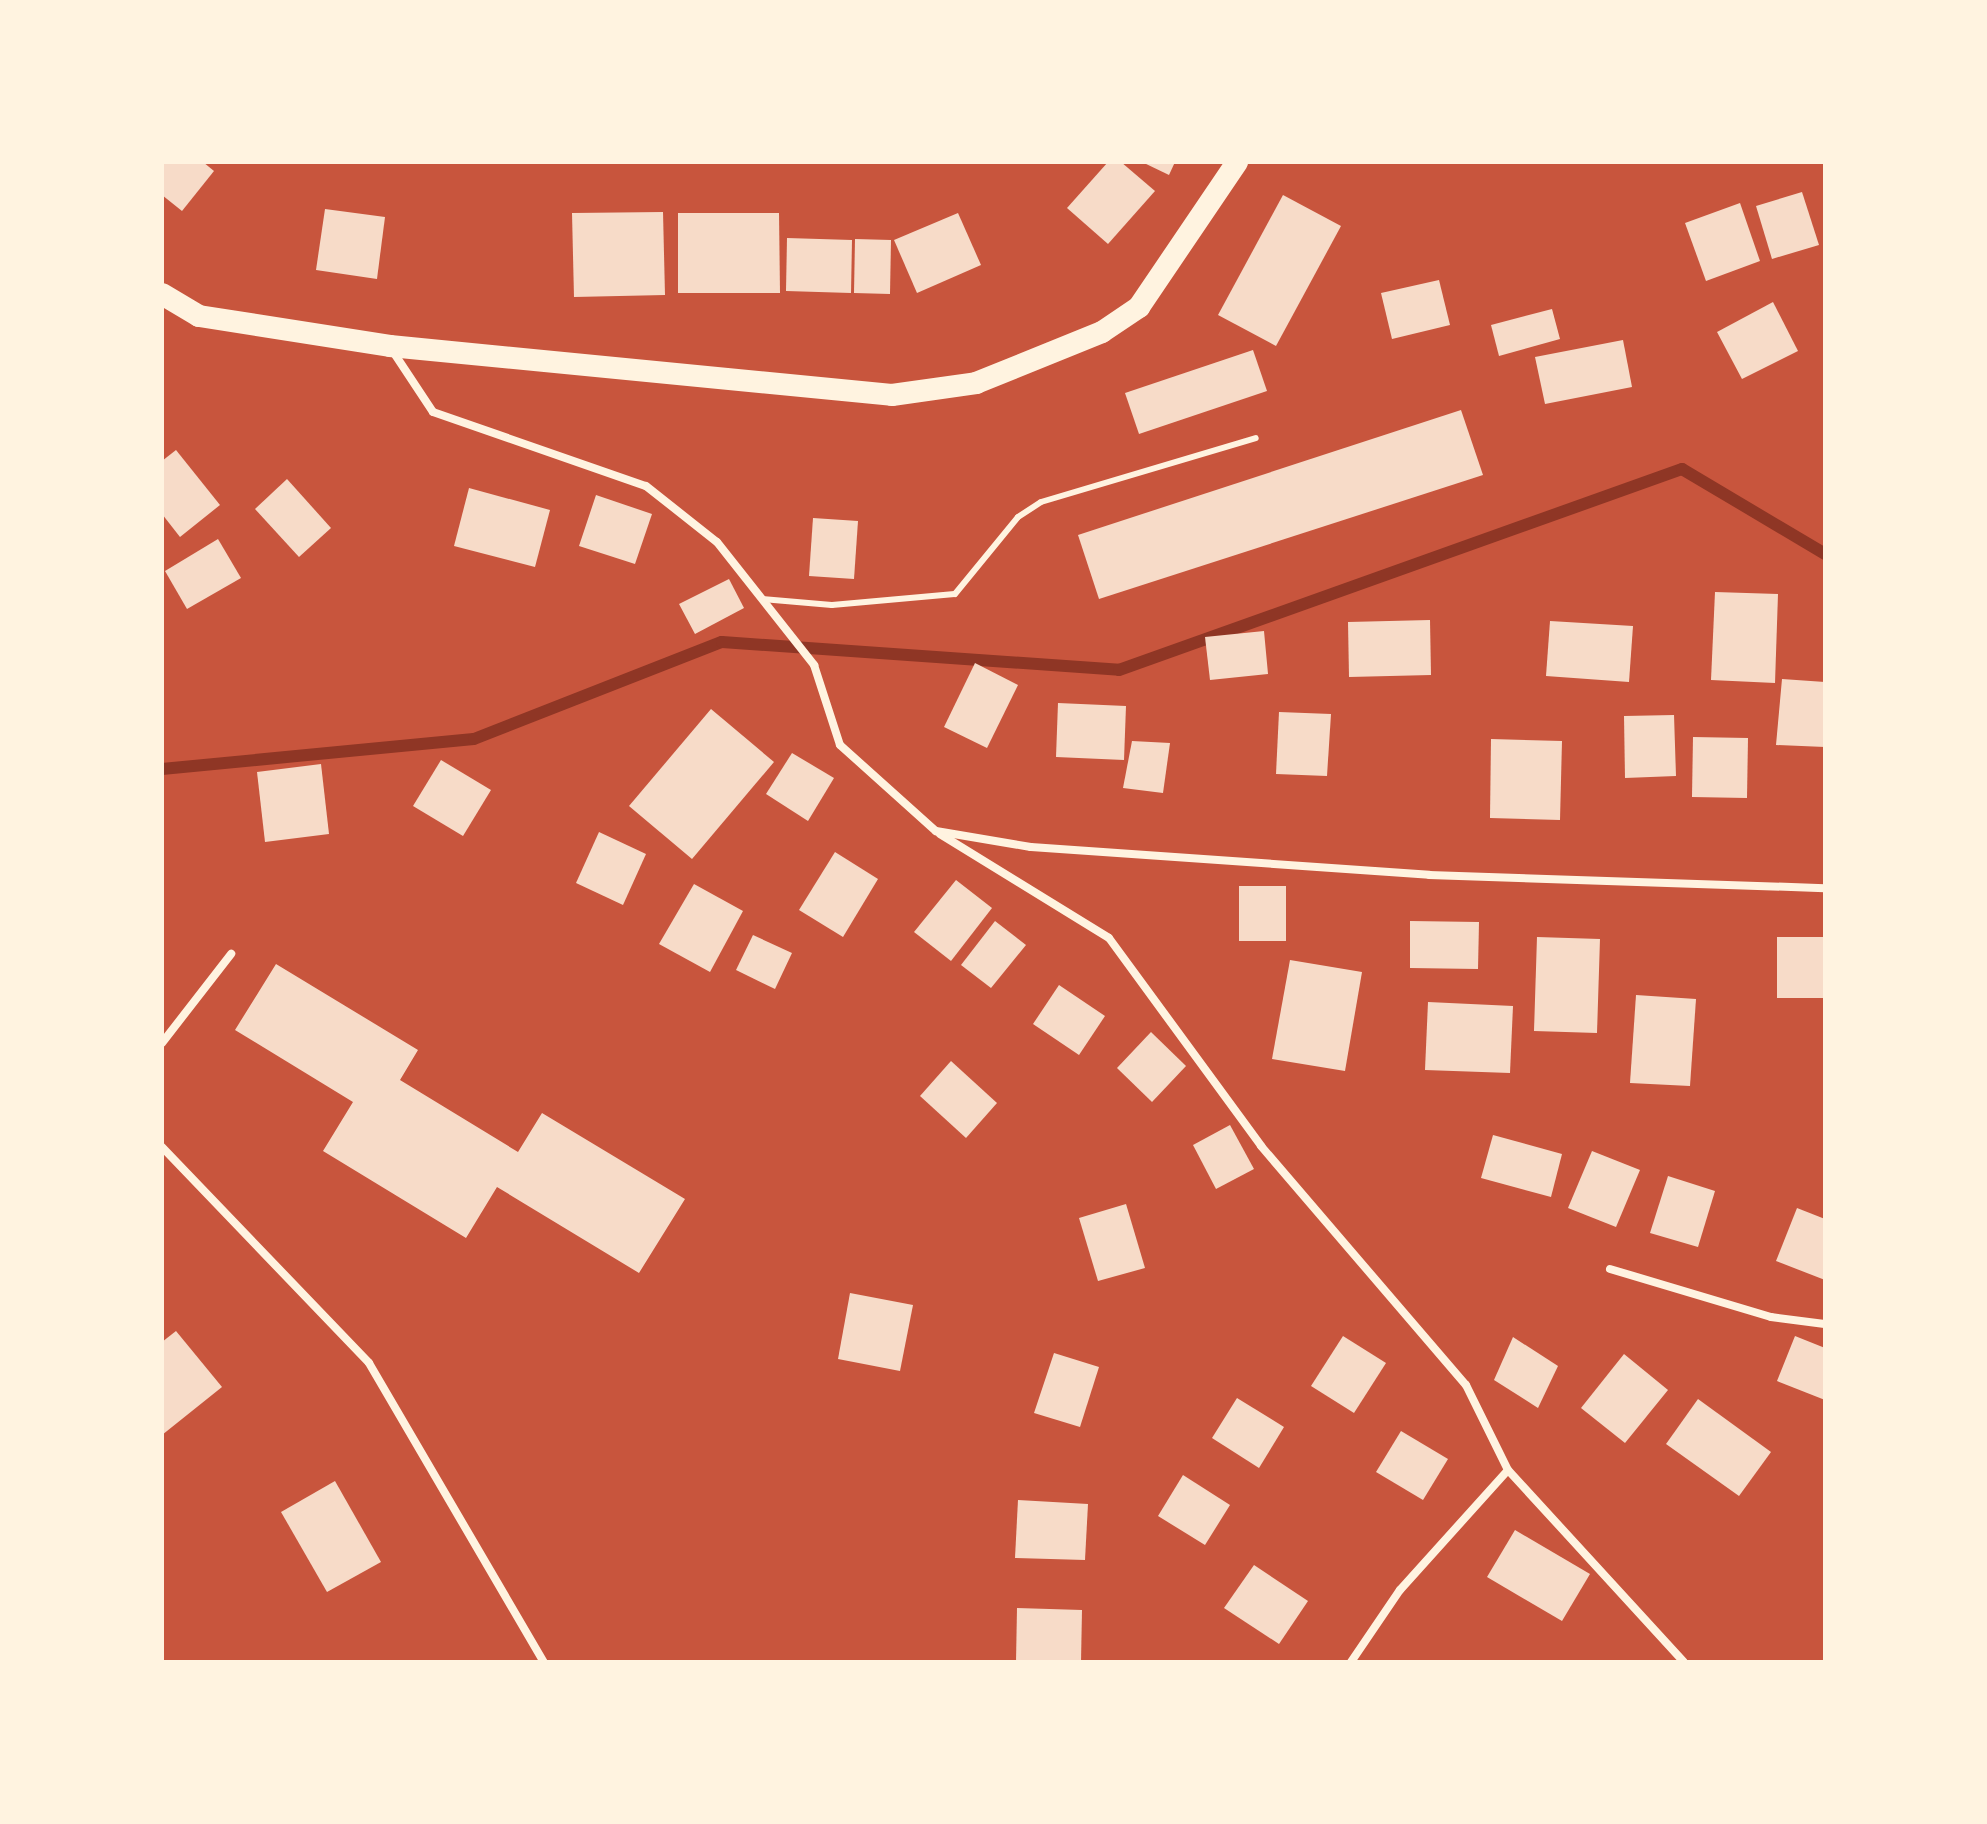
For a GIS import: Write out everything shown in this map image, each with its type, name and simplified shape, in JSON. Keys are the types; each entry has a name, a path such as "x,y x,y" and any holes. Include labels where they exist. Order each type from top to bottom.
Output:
{"highway":[{"path":"162,294 199,316 390,346 892,395 976,383 1102,332 1139,307 1237,162"}],"street":[{"path":"390,346 433,412 646,486 717,542 770,615 814,665 840,745 936,831 1109,938 1261,1146 1466,1385 1508,1470 1684,1662"},
{"path":"936,831 1031,847 1429,875 1825,888"},
{"path":"162,1043 231,954"},
{"path":"162,1147 369,1363 544,1662"},
{"path":"1610,1269 1771,1317 1825,1324"},
{"path":"1351,1662 1400,1590 1508,1470"}],"lane":[{"path":"758,599 832,605 955,594 1018,517 1041,502 1256,438"}],"building":[{"path":"162,162 203,162 214,171 182,211 162,195"},
{"path":"1108,162 1121,162 1155,191 1108,244 1067,208"},
{"path":"1142,162 1175,162 1169,175"},
{"path":"1802,192 1819,245 1772,259 1756,206"},
{"path":"1283,195 1341,226 1276,346 1218,315"},
{"path":"1740,203 1760,261 1706,281 1685,223"},
{"path":"325,209 385,217 377,279 316,270"},
{"path":"663,212 665,295 574,297 572,213"},
{"path":"678,213 779,213 780,293 678,293"},
{"path":"958,213 981,265 917,293 894,240"},
{"path":"787,238 852,240 851,293 786,291"},
{"path":"855,239 891,240 890,294 854,293"},
{"path":"1439,280 1450,325 1392,339 1381,293"},
{"path":"1773,302 1798,351 1742,379 1717,332"},
{"path":"1552,309 1560,339 1499,356 1491,325"},
{"path":"1623,340 1632,387 1545,404 1535,357"},
{"path":"1253,350 1267,391 1139,434 1125,393"},
{"path":"1461,410 1483,475 1099,599 1078,535"},
{"path":"176,450 220,505 180,537 162,514 162,461"},
{"path":"287,479 331,528 299,557 255,509"},
{"path":"469,488 550,510 535,567 454,546"},
{"path":"596,495 652,514 635,564 579,546"},
{"path":"813,518 858,521 854,579 809,576"},
{"path":"218,539 241,578 187,609 165,571"},
{"path":"729,579 744,608 695,634 679,604"},
{"path":"1715,592 1778,594 1775,683 1711,680"},
{"path":"1430,620 1431,675 1349,677 1348,622"},
{"path":"1550,621 1633,626 1629,682 1546,676"},
{"path":"1264,631 1268,674 1210,680 1205,637"},
{"path":"975,663 1018,685 987,748 944,727"},
{"path":"1782,679 1825,682 1825,747 1776,745"},
{"path":"1058,703 1126,706 1124,760 1056,757"},
{"path":"711,709 774,762 692,859 629,806"},
{"path":"1279,712 1331,714 1327,776 1276,774"},
{"path":"1674,715 1676,776 1625,778 1624,716"},
{"path":"1693,737 1748,738 1747,798 1692,797"},
{"path":"1491,739 1562,741 1560,820 1490,818"},
{"path":"1132,741 1170,743 1163,793 1123,788"},
{"path":"792,753 834,778 808,821 766,794"},
{"path":"441,760 491,790 463,836 413,806"},
{"path":"321,764 329,834 265,842 257,772"},
{"path":"599,832 646,854 623,905 576,883"},
{"path":"835,852 878,879 843,937 799,910"},
{"path":"956,880 992,908 951,961 914,932"},
{"path":"694,884 743,911 710,972 659,944"},
{"path":"1239,886 1286,886 1286,941 1239,941"},
{"path":"995,921 1026,945 991,988 961,965"},
{"path":"1410,921 1479,922 1478,969 1410,968"},
{"path":"753,935 792,953 775,989 736,970"},
{"path":"1537,937 1600,939 1597,1033 1534,1031"},
{"path":"1777,937 1825,937 1825,998 1777,998"},
{"path":"1290,960 1362,972 1345,1071 1272,1059"},
{"path":"276,964 418,1050 400,1080 518,1152 542,1113 685,1199 639,1273 497,1187 466,1238 323,1151 353,1102 235,1030"},
{"path":"1059,985 1105,1016 1079,1055 1033,1024"},
{"path":"1636,995 1696,999 1690,1086 1630,1083"},
{"path":"1428,1002 1513,1006 1510,1073 1425,1070"},
{"path":"1151,1032 1186,1066 1152,1102 1117,1068"},
{"path":"951,1061 997,1103 966,1138 920,1096"},
{"path":"1230,1125 1254,1169 1216,1189 1193,1145"},
{"path":"1493,1135 1562,1154 1551,1197 1481,1178"},
{"path":"1592,1151 1640,1170 1616,1227 1568,1208"},
{"path":"1668,1176 1715,1191 1698,1247 1650,1233"},
{"path":"1126,1204 1145,1268 1098,1281 1079,1218"},
{"path":"1797,1208 1825,1219 1825,1280 1776,1261"},
{"path":"850,1293 913,1305 900,1371 838,1359"},
{"path":"176,1331 222,1387 162,1435 162,1342"},
{"path":"1343,1336 1386,1363 1354,1413 1311,1386"},
{"path":"1795,1336 1825,1348 1825,1400 1777,1381"},
{"path":"1513,1337 1558,1366 1538,1408 1494,1380"},
{"path":"1054,1353 1099,1367 1080,1427 1034,1413"},
{"path":"1624,1354 1668,1390 1625,1443 1581,1408"},
{"path":"1237,1398 1284,1427 1259,1468 1212,1438"},
{"path":"1698,1399 1771,1452 1739,1496 1666,1444"},
{"path":"1401,1431 1448,1459 1423,1500 1376,1472"},
{"path":"1183,1475 1230,1505 1205,1545 1158,1516"},
{"path":"335,1481 381,1562 327,1592 281,1512"},
{"path":"1018,1500 1088,1504 1085,1560 1015,1558"},
{"path":"1515,1530 1590,1574 1562,1621 1487,1577"},
{"path":"1254,1565 1308,1601 1279,1644 1224,1608"},
{"path":"1017,1608 1082,1610 1081,1662 1016,1662"}],"waterway":[{"path":"162,769 474,739 722,642 1119,670 1682,469 1825,554"}]}
